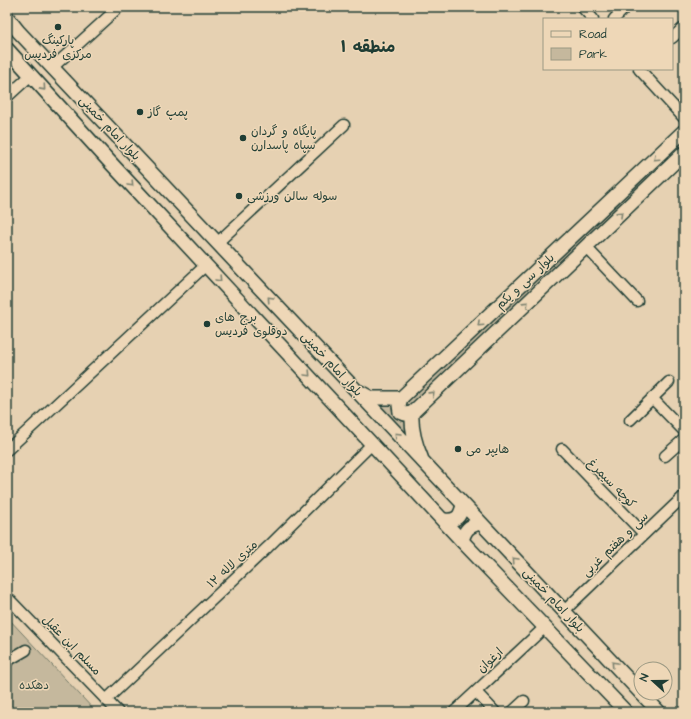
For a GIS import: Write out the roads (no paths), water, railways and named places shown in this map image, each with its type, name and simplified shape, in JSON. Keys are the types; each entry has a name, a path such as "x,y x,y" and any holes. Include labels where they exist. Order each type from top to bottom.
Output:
{"main road":[{"name":"بلوار امام خمینی","path":"7,17 18,31 633,684"},
{"name":"بلوار امام خمینی","path":"7,49 372,444 626,712"},
{"name":"بلوار سی و یکم","path":"401,398 684,131"},
{"name":"بلوار سی و یکم","path":"412,413 684,153"},
{"path":"356,390 371,398 401,398 399,405 400,412 405,414 412,413 411,424 413,433 417,448 425,464"},
{"path":"444,520 451,521 457,518 461,513 463,505"},
{"path":"462,540 464,532 468,527 480,523"},
{"name":"بلوار امام خمینی","path":"649,701 659,712"}],"street":[{"path":"53,67 119,7"},
{"path":"582,7 592,18"},
{"path":"615,18 626,7"},
{"path":"673,37 682,29"},
{"path":"640,70 684,118"},
{"path":"7,97 31,75"},
{"path":"217,243 344,125"},
{"path":"586,247 637,301"},
{"path":"7,450 206,265"},
{"path":"630,420 668,382"},
{"path":"652,398 684,430"},
{"path":"665,456 684,439"},
{"name":"۱۲ متری لاله","path":"106,700 268,547 372,444"},
{"name":"کوچه سیمرغ","path":"562,449 644,534"},
{"name":"سی و هفتم غربی","path":"564,611 684,496"},
{"name":"مسلم ابن عقیل","path":"7,597 118,712"},
{"name":"ارغوان","path":"454,712 545,627"},
{"path":"7,661 26,650"},
{"path":"476,692 495,712"},
{"path":"512,712 524,701"}],"place":[{"name":"پارکینگ مرکزی فردیس","path":"58,27"},
{"name":"پمپ گاز","path":"140,112"},
{"name":"پایگاه و گردان سپاه پاسدارن","path":"243,138"},
{"name":"سوله سالن ورزشی","path":"239,196"},
{"name":"برج های دوقلوی فردیس","path":"207,324"},
{"name":"هایپر می","path":"458,449"}],"district":[{"name":"منطقه ۱","path":"368,46"}],"park label":[{"name":"دهکده","path":"34,685"}]}
